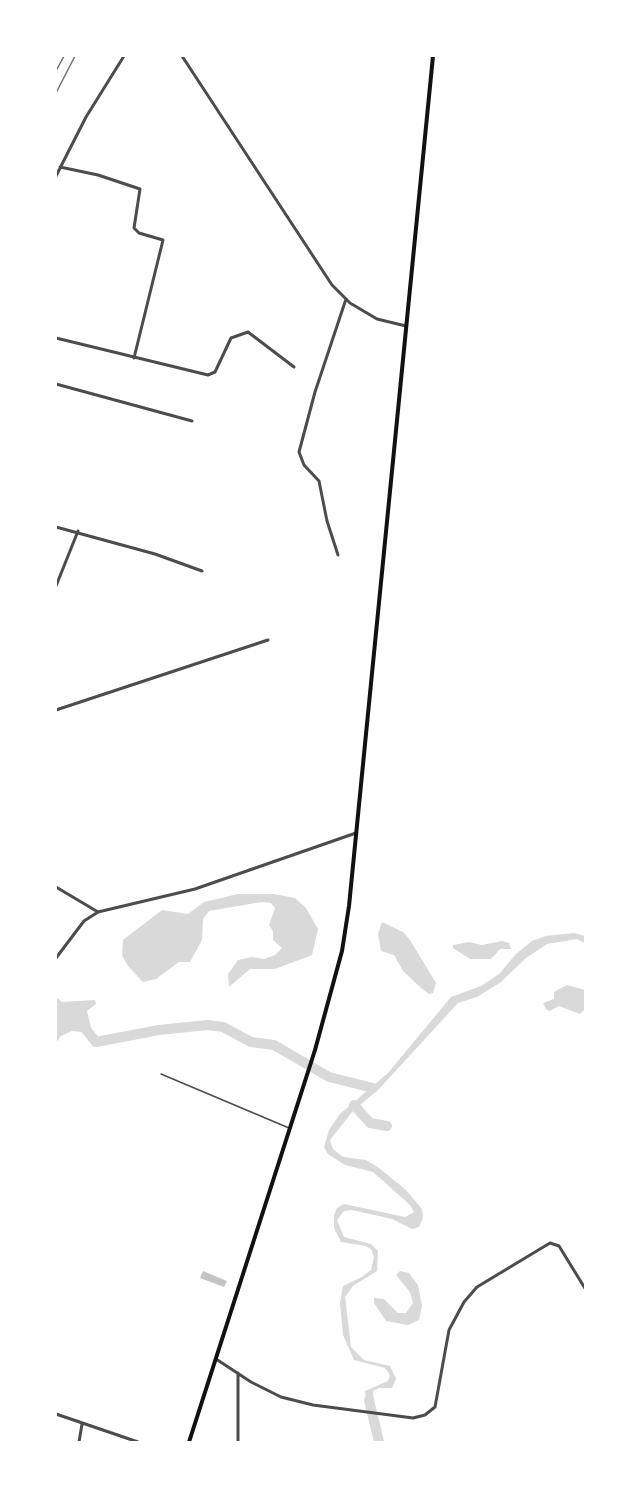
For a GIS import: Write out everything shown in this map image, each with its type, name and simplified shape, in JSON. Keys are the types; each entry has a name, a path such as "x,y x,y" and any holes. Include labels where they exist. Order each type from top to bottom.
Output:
{"main road":[{"path":"189,1443 315,1050 342,951 434,56"}],"street":[{"path":"56,176 86,117 124,56"},
{"path":"182,56 332,285 346,299 376,319 406,326"},
{"path":"60,167 98,175 140,189 134,228 138,233 163,240 134,358"},
{"path":"339,555 327,521 320,481 301,462 299,452 315,392 346,299"},
{"path":"56,338 212,375 227,343 238,334 248,332 294,367"},
{"path":"56,384 192,421"},
{"path":"56,527 78,531 155,554 202,571"},
{"path":"56,586 78,531"},
{"path":"56,710 268,640"},
{"path":"56,958 84,921 98,912 162,899 195,889 356,832"},
{"path":"56,887 98,912"},
{"path":"216,1359 281,1397 413,1419 431,1411 437,1400 445,1342 464,1302 477,1287 547,1244 559,1246 585,1290"},
{"path":"238,1373 238,1443"},
{"path":"56,1414 138,1443"},
{"path":"79,1443 82,1424"}],"lane":[{"path":"161,1074 290,1128"}],"shaded area":[{"path":"238,894 274,894 295,898 306,908 318,929 312,955 275,969 250,969 229,987 228,974 238,960 252,957 264,959 275,955 282,948 273,940 273,931 269,925 275,908 271,903 262,902 209,911 203,919 202,940 190,962 179,962 156,979 143,982 128,966 122,955 123,940 162,910 188,914 204,902"},
{"path":"382,922 403,932 410,940 436,983 433,993 429,994 403,971 394,955 381,951 378,934"},
{"path":"574,933 585,936 585,943 577,939 547,944 526,958 501,982 477,997 458,1003 379,1089 353,1111 330,1140 333,1149 343,1157 366,1160 379,1168 405,1189 422,1209 423,1218 419,1227 412,1229 392,1219 352,1210 344,1211 337,1220 344,1237 371,1244 378,1251 377,1271 353,1286 345,1297 351,1347 364,1360 390,1366 396,1379 392,1388 379,1388 373,1391 374,1410 367,1408 365,1391 388,1381 390,1375 385,1368 354,1360 343,1335 340,1303 343,1286 371,1270 374,1257 371,1249 366,1246 341,1242 334,1228 334,1215 337,1208 344,1204 405,1217 414,1212 410,1205 373,1172 345,1165 328,1154 324,1147 329,1130 340,1114 388,1073 451,997 481,986 499,974 516,954 532,941 546,936"},
{"path":"502,941 509,943 511,949 500,949 491,959 470,959 453,948 453,945 469,942 482,945"},
{"path":"567,985 585,990 585,1009 580,1014 559,1006 549,1011 546,1009 543,1003 554,999 554,992"},
{"path":"56,997 62,1002 95,1000 96,1004 87,1011 93,1036 89,1038 82,1032 72,1031 61,1036 56,1043"},
{"path":"400,1271 409,1273 418,1285 422,1306 419,1320 408,1325 386,1321 374,1303 374,1298 384,1299 398,1313 406,1313 413,1303 410,1292 396,1275"}],"building":[{"path":"203,1271 227,1281 224,1287 200,1278"}],"waterway":[{"path":"83,1026 96,1042 159,1030 207,1025 223,1027 251,1042 274,1045 329,1077 373,1088"},
{"path":"354,1105 370,1123 387,1126"},
{"path":"369,1400 379,1442"}],"railway":[{"path":"56,71 64,56"},
{"path":"56,93 75,56"}]}
